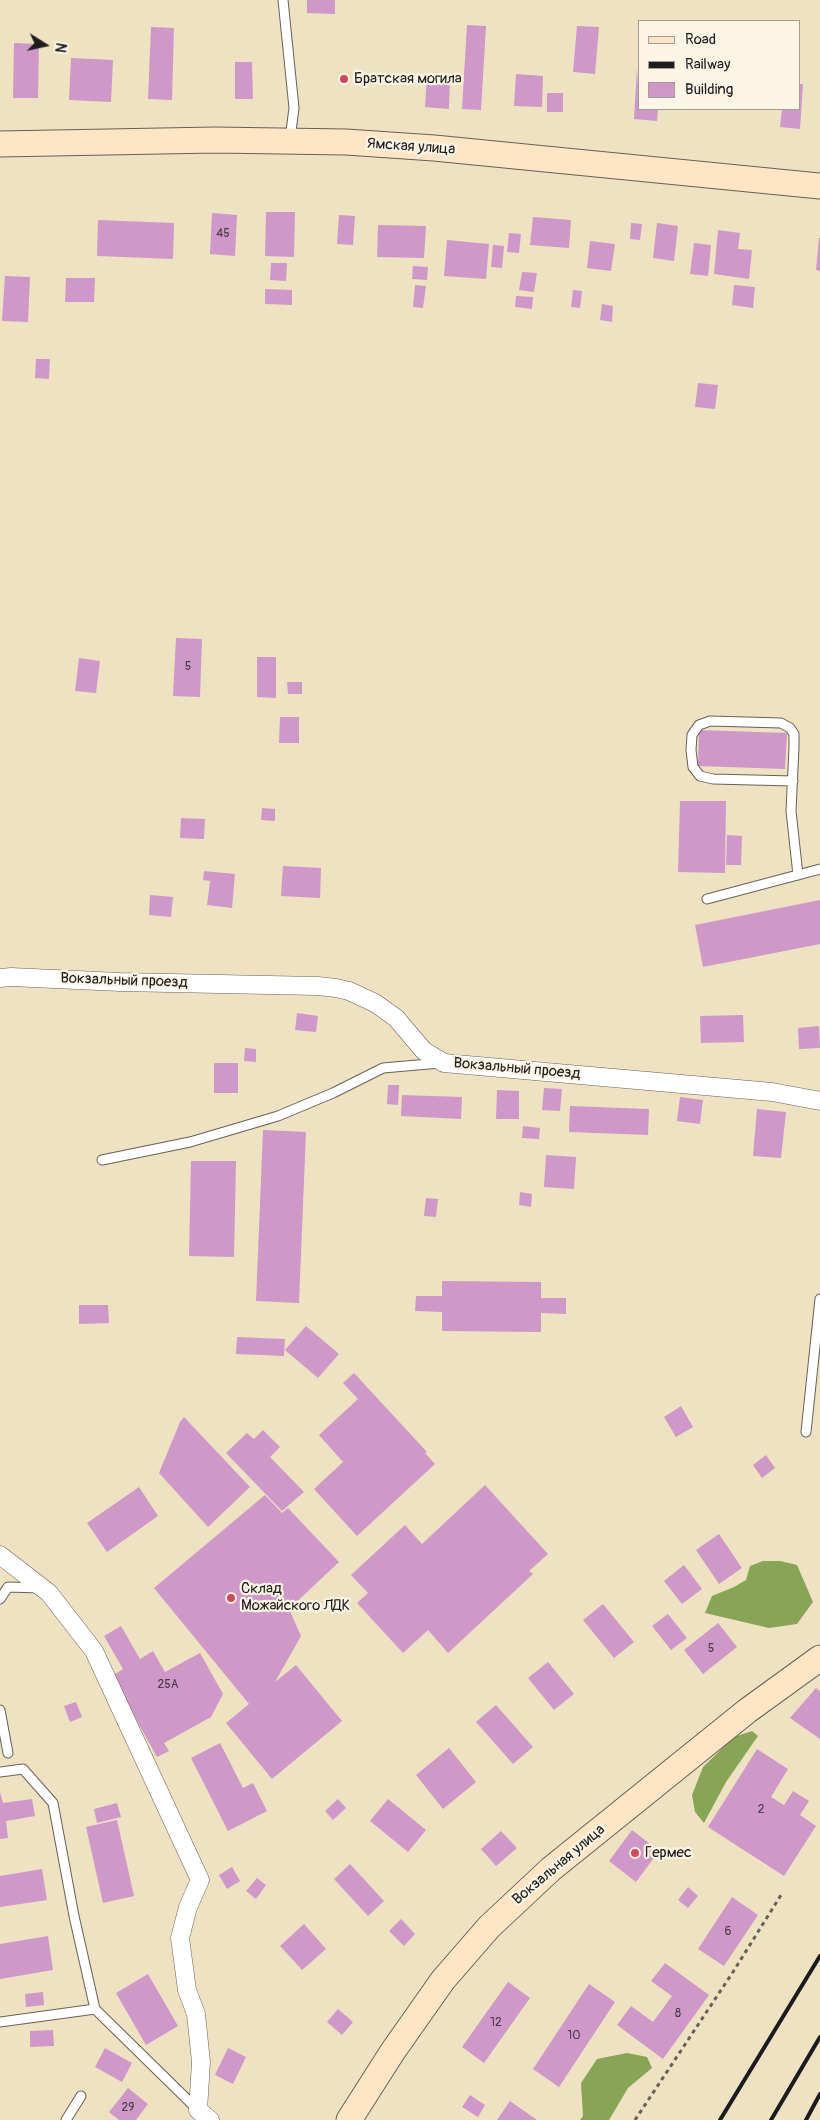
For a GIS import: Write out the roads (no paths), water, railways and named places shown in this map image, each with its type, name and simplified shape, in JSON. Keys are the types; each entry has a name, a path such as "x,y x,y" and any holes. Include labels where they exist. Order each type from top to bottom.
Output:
{"main road":[{"name":"Ямская улица","path":"0,144 290,140 405,145 820,186"},
{"name":"Вокзальная улица","path":"349,2120 437,1987 489,1927 551,1869 747,1712 820,1658"}],"street":[{"name":"Вокзальный проезд","path":"0,978 336,988 349,991 374,1003 396,1018 424,1051 444,1063 772,1092 820,1100"},
{"path":"0,1555 49,1592 94,1651 200,1880 188,1907 180,1938 187,1990 196,2014 204,2115"}],"lane":[{"path":"283,0 294,108 290,140"},
{"path":"793,781 713,779 700,776 693,767 690,750 692,736 699,725 710,721 781,723 790,728 794,734 793,781 791,811 798,875"},
{"path":"707,899 820,869"},
{"path":"102,1160 190,1142 278,1116 334,1093 382,1068 444,1063"},
{"path":"806,1432 820,1300"},
{"path":"0,1599 8,1587 42,1588"},
{"path":"0,1710 8,1754"},
{"path":"0,1772 22,1770 52,1803 95,2009 204,2115"},
{"path":"0,2022 95,2009"},
{"path":"66,2120 81,2096"}],"railway":[{"path":"720,2120 820,1956"},
{"path":"771,2120 820,2037"},
{"path":"806,2120 820,2094"}],"place":[{"name":"Братская могила","path":"344,79"},
{"name":"Склад Можайского ЛДК","path":"231,1598"},
{"name":"Гермес","path":"635,1853"}]}
